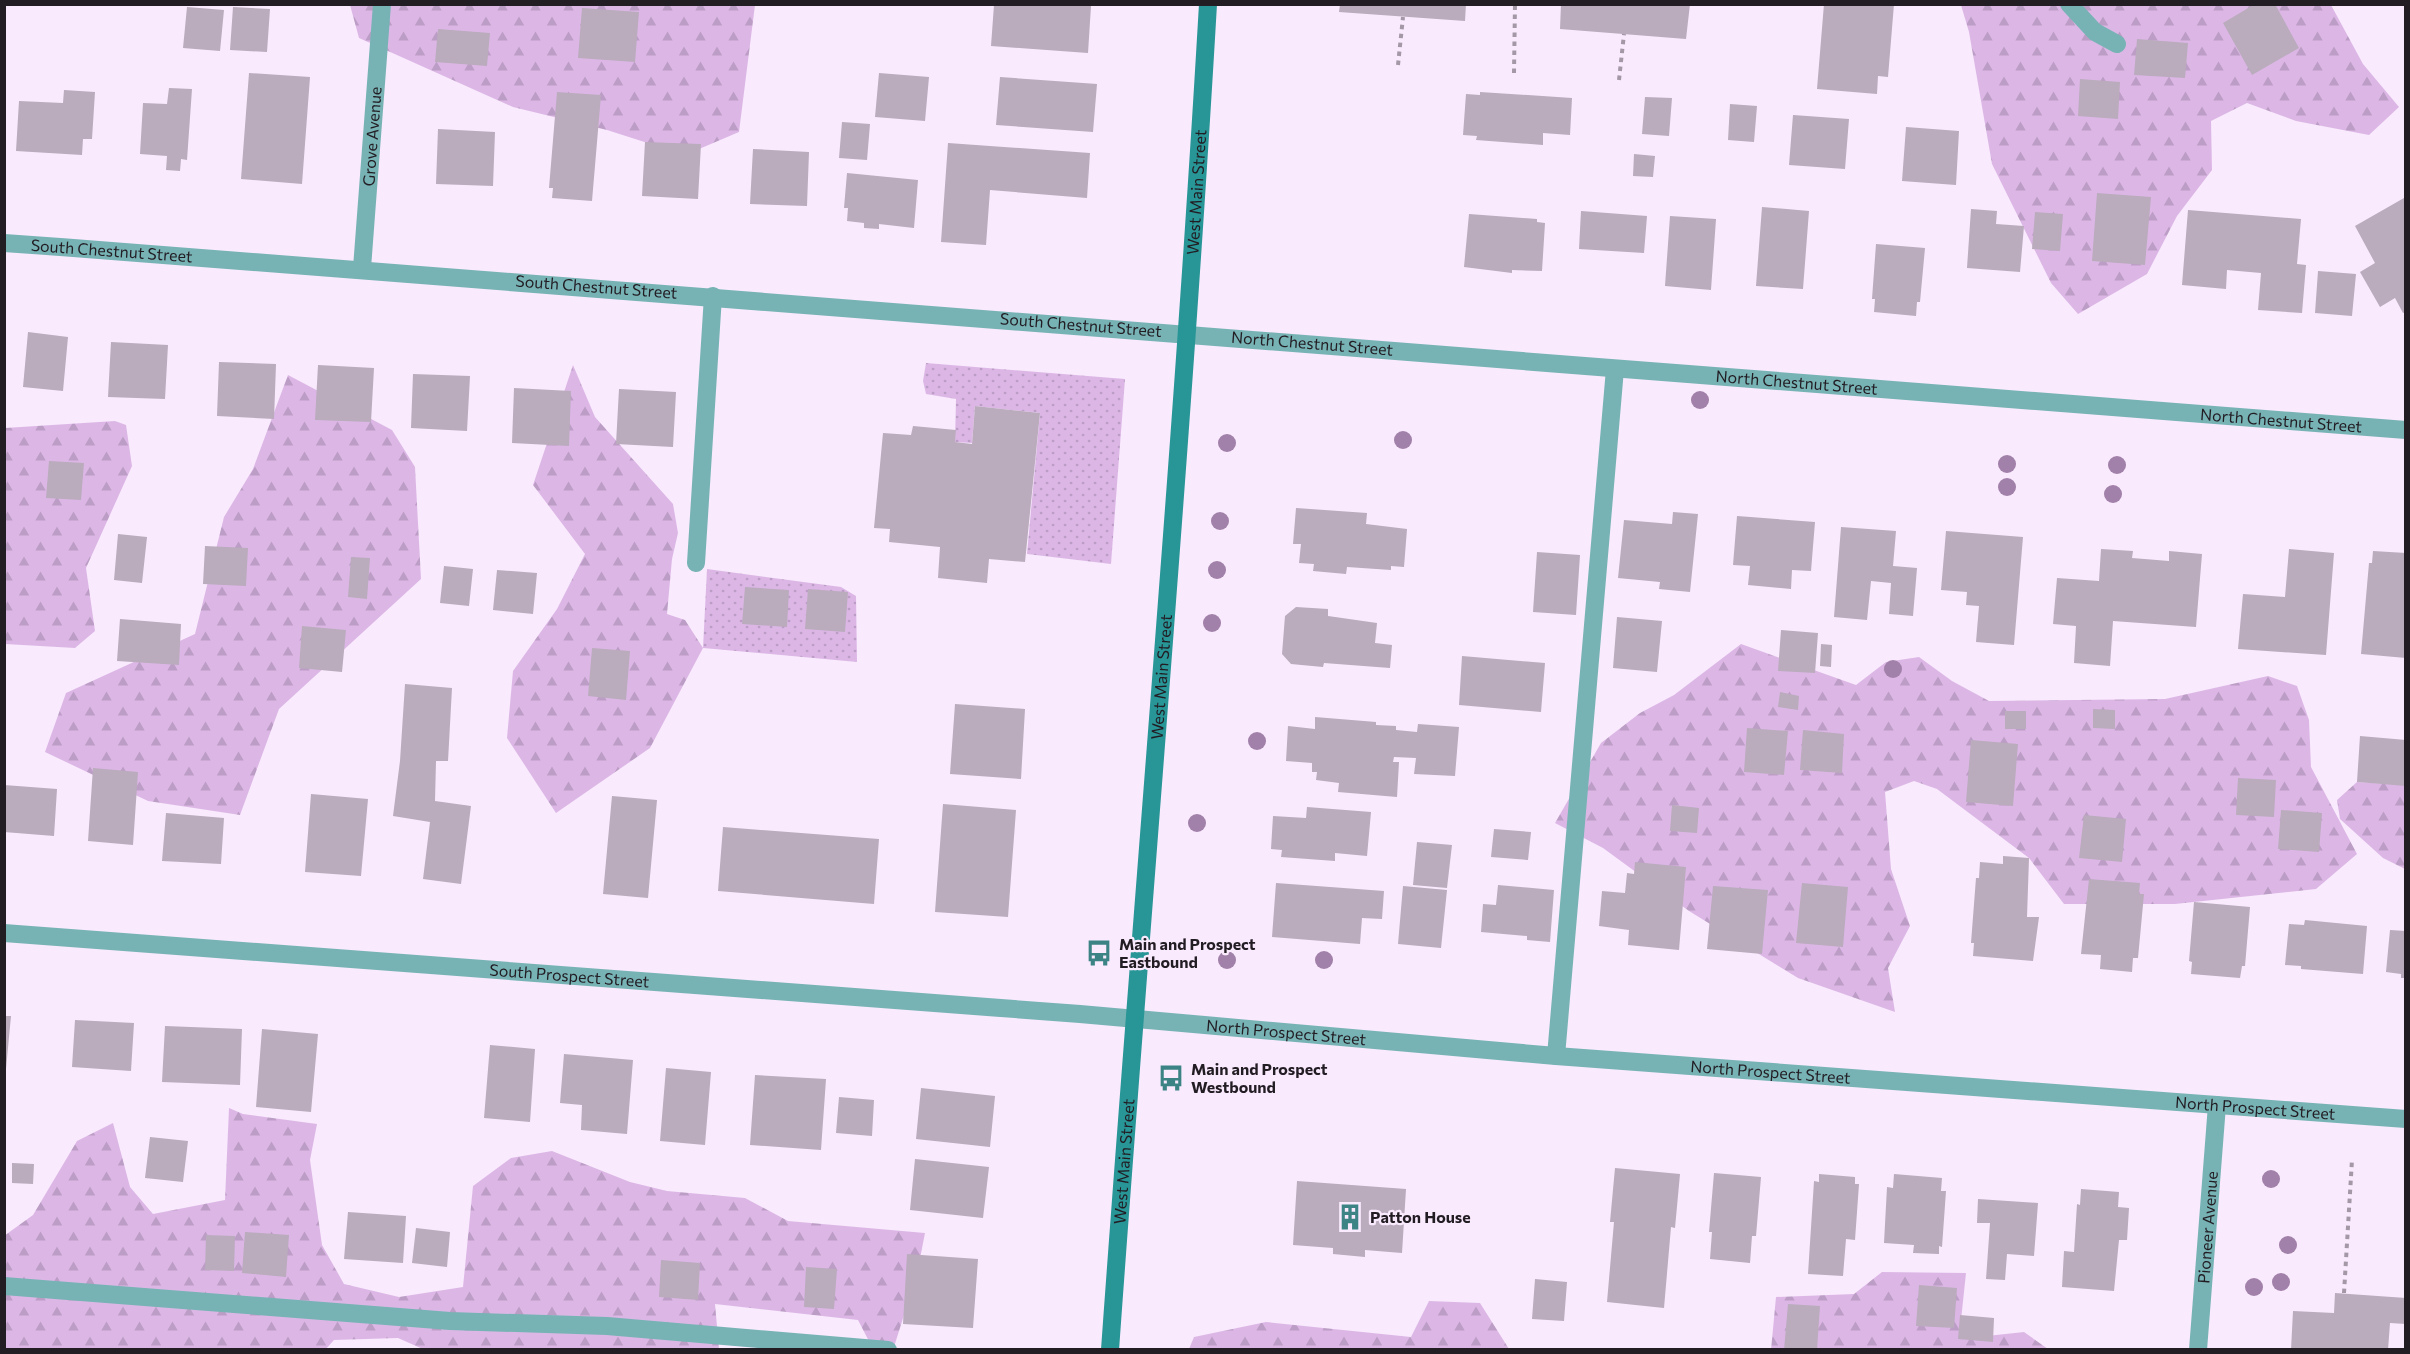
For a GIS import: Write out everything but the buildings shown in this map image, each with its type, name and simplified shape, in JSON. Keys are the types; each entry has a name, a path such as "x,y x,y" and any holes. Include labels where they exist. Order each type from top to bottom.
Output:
{"main road":[{"name":"West Main Street","path":"1110,1350 1188,332 1208,4"}],"street":[{"name":"Grove Avenue","path":"362,268 382,4"},
{"path":"2069,4 2095,32 2117,44"},
{"name":"South Chestnut Street","path":"4,243 362,268 1188,332"},
{"path":"696,563 713,296"},
{"name":"North Chestnut Street","path":"1188,332 1616,369 2406,430"},
{"path":"1556,1056 1616,369"},
{"name":"South Prospect Street","path":"4,933 1134,1019"},
{"name":"North Prospect Street","path":"1134,1019 1556,1056 2406,1119"},
{"name":"Pioneer Avenue","path":"2198,1350 2217,1104"},
{"path":"4,1286 450,1321 606,1326 888,1350"}],"path":[{"path":"1514,73 1515,4"},
{"path":"1398,65 1403,16"},
{"path":"1619,80 1624,34"},
{"path":"2344,1293 2352,1160"}],"green space":[{"path":"350,5 755,5 739,132 685,155 607,130 513,107 359,38"},
{"path":"1961,5 2331,5 2363,64 2399,107 2369,135 2296,121 2247,103 2211,121 2212,170 2177,216 2147,274 2078,314 2051,283 1992,164 1969,32"},
{"path":"926,363 1125,379 1111,564 1027,554 1040,413 975,406 972,443 955,442 956,399 926,394 923,381"},
{"path":"573,365 595,417 673,504 678,533 672,559 667,614 685,620 703,648 650,748 556,813 507,738 513,671 557,609 585,554 533,485"},
{"path":"288,375 392,430 415,467 421,579 279,709 240,815 148,801 45,752 66,693 195,634 224,517 253,469"},
{"path":"115,421 126,425 132,466 86,568 95,631 75,648 5,644 5,428"},
{"path":"707,569 841,587 856,596 857,662 703,648"},
{"path":"1741,644 1856,685 1886,662 1919,657 1952,681 1989,701 2165,699 2268,676 2297,686 2309,720 2311,767 2357,854 2316,889 2175,904 2064,904 2029,858 1937,789 1914,781 1885,792 1891,869 1910,926 1888,968 1895,1012 1798,978 1689,911 1603,848 1555,823 1601,743 1640,713 1674,695"},
{"path":"2357,782 2405,785 2405,869 2383,858 2340,819 2337,800"},
{"path":"229,1108 243,1114 317,1124 310,1160 322,1245 344,1284 399,1297 463,1287 473,1186 511,1158 552,1151 630,1182 667,1191 745,1198 788,1221 925,1233 917,1274 893,1350 873,1349 858,1320 715,1304 719,1349 425,1350 398,1338 334,1340 325,1350 5,1349 4,1236 33,1215 77,1141 113,1123 130,1187 153,1214 225,1200"},
{"path":"1882,1272 1966,1273 1959,1339 2024,1332 2048,1349 1771,1350 1776,1297 1854,1294"},
{"path":"1429,1301 1480,1303 1509,1349 1189,1349 1194,1337 1266,1322 1411,1337"}],"place":[{"name":"Main and Prospect Eastbound","path":"1099,953"},
{"name":"Main and Prospect Westbound","path":"1171,1078"},
{"name":"Patton House","path":"1350,1217"}]}
